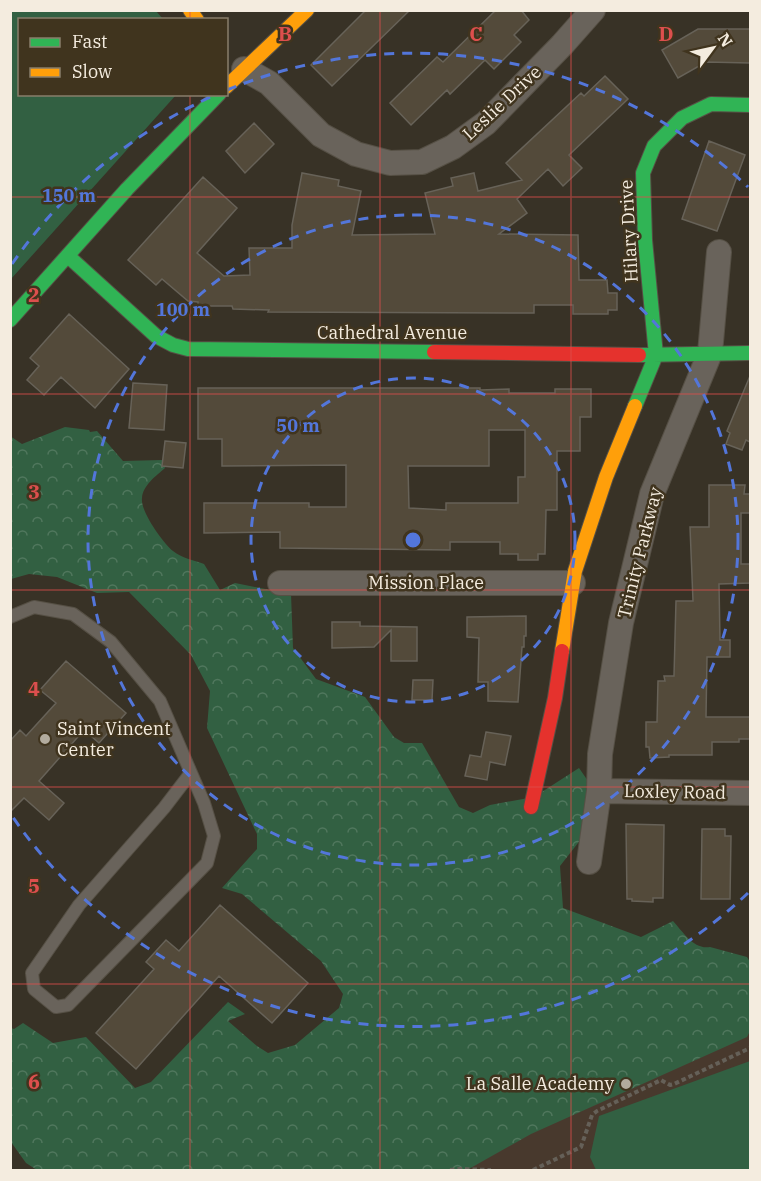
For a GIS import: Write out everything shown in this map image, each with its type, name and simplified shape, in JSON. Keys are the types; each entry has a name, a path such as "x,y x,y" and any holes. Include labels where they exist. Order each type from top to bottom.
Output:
{"street":[{"path":"228,84 240,65 307,10"},
{"name":"Leslie Drive","path":"240,65 268,83 321,135 356,154 390,163 422,162 453,147 486,123 593,10"},
{"path":"10,320 127,189 217,96"},
{"name":"Hilary Drive","path":"656,355 645,240 643,172 654,146 682,118 711,104 750,105"},
{"name":"Trinity Parkway","path":"588,862 599,792 600,754 621,623 652,494 710,353 719,252"},
{"name":"Cathedral Avenue","path":"68,256 156,336 173,345 188,349 656,355 750,353"},
{"path":"531,807 555,699 573,583 606,477 656,355"},
{"name":"Mission Place","path":"280,583 573,583"},
{"name":"Loxley Road","path":"599,792 750,793"}],"lane":[{"path":"10,617 34,607 73,614 111,642 160,701 204,803 214,836 207,863 68,1005 56,1007 34,989 32,973 79,905 164,808 190,774"}],"path":[{"path":"533,1170 581,1147 592,1115 597,1111 661,1080 670,1085 674,1084 750,1048"},
{"path":"450,1170 491,1170"}],"shaded area":[{"name":"La Salle Academy","path":"750,971 750,1170 329,1170"}],"green space":[{"path":"11,10 156,11 162,18 18,18 18,96 175,96 11,279"},
{"path":"65,427 90,432 97,431 123,461 162,460 165,468 147,485 143,493 142,504 153,526 169,547 184,557 204,564 220,590 235,583 291,594 293,648 316,679 365,697 394,737 404,743 422,743 459,807 473,813 490,805 534,797 579,768 588,781 585,834 560,866 563,908 641,937 673,921 689,939 699,946 747,957 750,962 750,1031 747,1037 531,1134 467,1170 37,1170 26,1163 11,1142 11,1028 14,1029 23,1023 53,1043 86,1037 135,1088 151,1082 228,1002 245,1014 228,1021 268,1053 295,1045 339,1008 343,994 321,961 242,894 222,888 257,849 257,834 207,728 210,691 191,655 129,592 97,593 57,577 29,574 11,579 10,436 22,444"},
{"path":"750,1061 750,1170 596,1170 590,1157 599,1116"}],"building":[{"path":"366,10 410,10 332,86 311,65"},
{"path":"496,10 521,10 529,20 514,35 521,42 494,69 485,60 450,94 447,90 411,125 390,103 437,57 443,62"},
{"path":"698,29 750,29 750,63 706,62 678,78 662,50"},
{"path":"605,76 628,99 569,155 582,168 563,186 548,169 517,199 527,213 499,234 578,235 579,280 607,280 608,293 617,293 617,310 608,310 608,314 573,314 573,305 534,305 534,313 268,312 269,310 233,309 232,306 198,306 198,302 188,301 162,279 156,285 128,260 203,177 237,208 197,253 224,276 250,275 249,248 292,248 292,225 302,173 339,180 338,186 361,191 352,235 435,234 425,193 453,186 451,178 474,173 478,191 522,180 506,163 581,93 584,96"},
{"path":"254,123 274,144 245,173 226,151"},
{"path":"709,141 745,155 717,231 682,219"},
{"path":"69,314 129,369 95,408 61,377 44,395 27,380 39,366 30,358"},
{"path":"750,376 750,442 746,440 742,450 726,444 730,433 727,431"},
{"path":"133,383 167,385 164,430 129,428"},
{"path":"198,388 480,388 480,390 509,389 509,393 555,393 555,389 591,389 591,417 580,417 580,451 557,451 557,510 546,510 545,554 538,554 538,560 518,560 518,554 500,554 500,542 450,542 450,550 280,548 280,532 204,533 204,503 309,503 309,507 346,507 346,465 222,466 222,439 198,439","holes":["489,430 525,430 525,477 518,477 518,503 446,503 446,510 409,508 408,466 489,466"]},
{"path":"165,441 186,443 183,468 162,466"},
{"path":"709,485 745,485 744,494 750,494 750,513 741,513 741,564 750,564 750,583 719,584 720,640 730,640 730,657 707,657 706,717 750,717 750,739 739,739 739,742 712,742 712,755 669,755 669,757 650,758 649,747 646,747 646,722 657,722 658,681 665,681 664,676 674,676 676,601 693,601 690,527 709,527"},
{"path":"526,616 526,636 524,636 524,647 522,647 518,702 488,701 488,682 478,682 479,638 467,637 467,617"},
{"path":"332,622 360,622 360,626 417,627 417,661 391,661 391,630 374,647 332,648"},
{"name":"Saint Vincent Center","path":"66,661 126,713 99,743 84,730 39,781 64,803 49,820 24,798 10,812 10,741 20,730 26,736 56,703 40,690"},
{"path":"413,680 433,680 432,700 412,700"},
{"path":"486,732 511,736 505,765 490,762 487,780 465,776 470,755 481,757"},
{"path":"626,824 664,825 663,898 653,898 653,902 627,899"},
{"path":"702,829 725,829 725,836 731,836 730,899 701,899"},
{"path":"220,905 308,983 272,1023 219,976 136,1069 96,1033 154,969 146,962 166,940 179,951"}],"traffic: fast":[{"path":"10,320 127,189 217,96"},
{"path":"635,406 656,355 645,240 643,173 654,146 682,118 711,104 750,105"},
{"path":"68,256 156,336 173,345 188,349 434,352"},
{"path":"639,355 750,353"}],"traffic: slow":[{"path":"190,10 196,18"},
{"path":"228,85 307,10"},
{"path":"562,651 575,571 606,477 635,406"}],"traffic: jam":[{"path":"434,352 639,355"},
{"path":"531,807 555,698 562,651"}],"place":[{"name":"Saint Vincent Center","path":"45,739"},
{"name":"La Salle Academy","path":"626,1084"}]}
